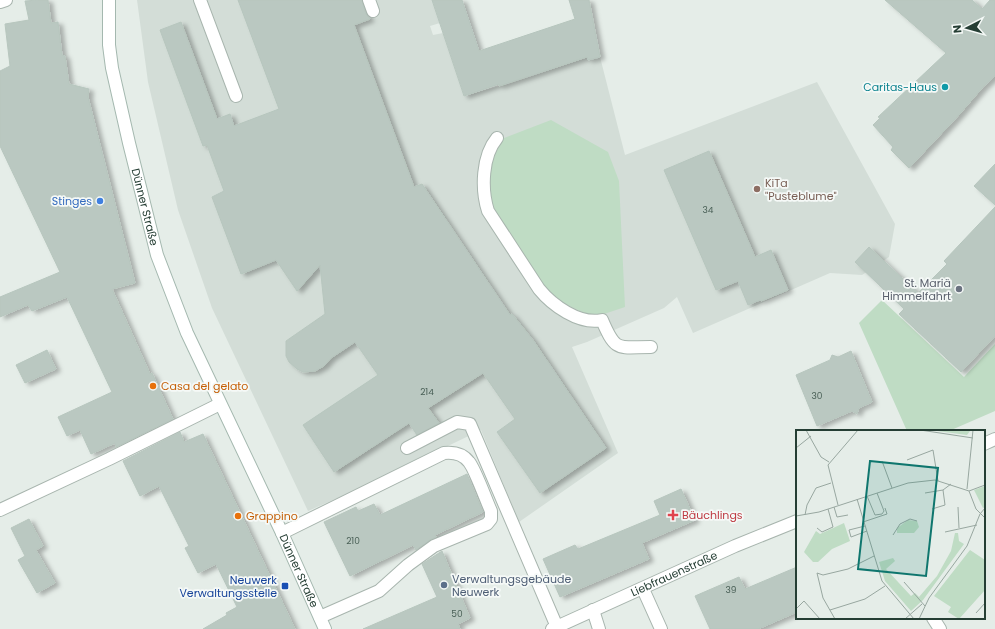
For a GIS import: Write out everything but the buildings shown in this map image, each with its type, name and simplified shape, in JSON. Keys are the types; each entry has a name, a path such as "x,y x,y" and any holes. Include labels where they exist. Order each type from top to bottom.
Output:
{"street":[{"path":"0,2 6,0"},
{"name":"Dünner Straße","path":"109,0 109,45 112,68 157,255 185,327 220,404 282,532 325,629"},
{"path":"200,0 236,96"},
{"path":"497,138 493,143 484,170 485,202 488,211 539,289 554,305 569,313 586,320 602,320 608,336 616,345 627,348 651,347"},
{"path":"0,510 109,459 220,404"},
{"path":"407,448 457,422 470,424 554,628"},
{"path":"985,444 995,439"},
{"path":"282,532 444,453 454,453 463,456 470,463 491,510 491,519 487,524 434,546 408,565 378,591 320,617"},
{"name":"Liebfrauenstraße","path":"554,628 643,589 735,546 796,522"},
{"path":"643,589 661,629"},
{"path":"593,610 599,629"},
{"path":"934,619 940,629"}],"shaded area":[{"path":"137,0 432,0 440,23 430,26 433,35 443,33 464,96 599,53 625,155 817,82 895,224 889,257 862,275 830,273 693,333 677,297 664,308 587,342 572,347 618,453 519,522 481,430 365,486 308,511 212,308 178,210 148,82"}],"green space":[{"path":"551,120 608,152 619,181 625,307 598,316 584,313 550,295 499,219 491,198 491,170 499,140"},
{"path":"882,300 964,377 995,344 995,411 951,430 907,430 859,323"}],"place":[{"name":"Caritas-Haus","path":"945,87"},
{"name":"KiTa \"Pusteblume\"","path":"757,189"},
{"name":"Stinges","path":"100,201"},
{"name":"St. Mariä Himmelfahrt","path":"959,289"},
{"name":"Casa del gelato","path":"153,386"},
{"name":"Bäuchlings","path":"673,515"},
{"name":"Grappino","path":"238,516"},
{"name":"Verwaltungsgebäude Neuwerk","path":"444,585"},
{"name":"Neuwerk Verwaltungsstelle","path":"285,586"}]}
